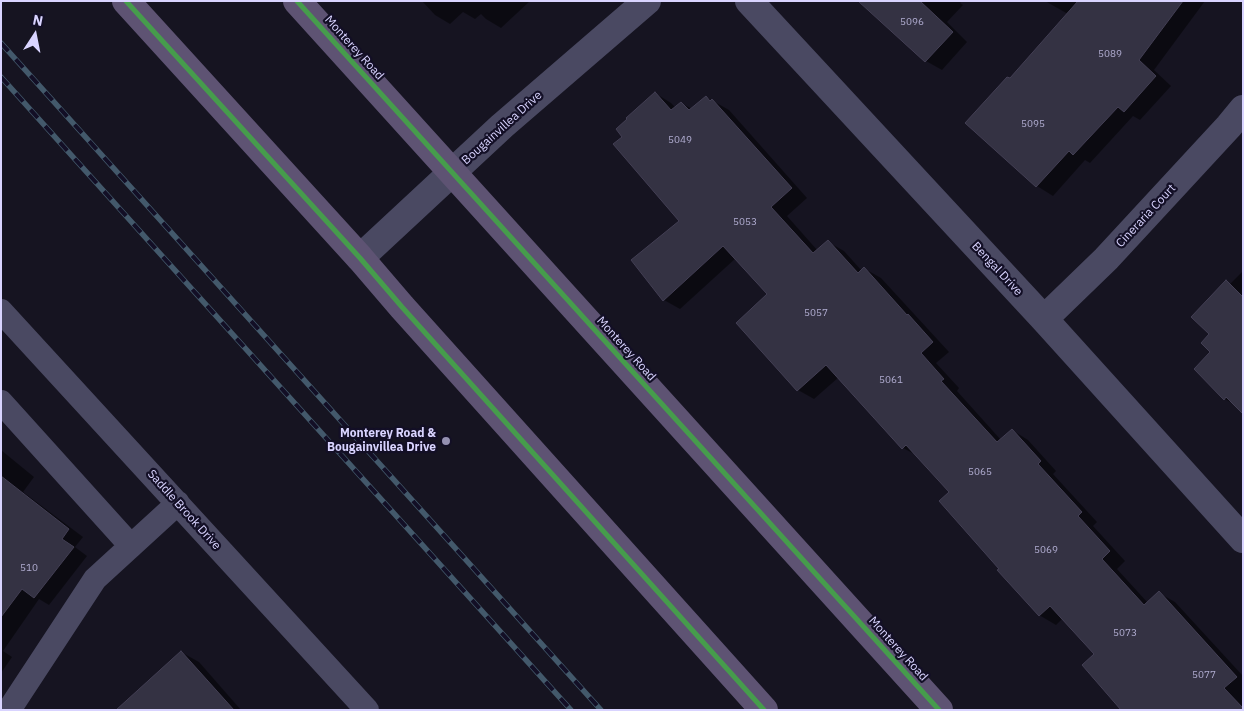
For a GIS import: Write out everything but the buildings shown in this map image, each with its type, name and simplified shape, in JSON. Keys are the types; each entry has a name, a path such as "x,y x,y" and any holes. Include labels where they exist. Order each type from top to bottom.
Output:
{"main road":[{"path":"126,1 360,258 764,710"},
{"name":"Monterey Road","path":"298,1 939,710"}],"street":[{"name":"Bougainvillea Drive","path":"360,258 502,126 647,1"},
{"name":"Bengal Drive","path":"749,1 1044,319 1243,539"},
{"name":"Cineraria Court","path":"1044,319 1106,259 1243,109"}],"lane":[{"name":"Saddle Brook Drive","path":"1,310 366,710"},
{"path":"1,402 131,546"},
{"path":"9,710 95,579 178,503"}],"railway":[{"path":"1,43 601,710"},
{"path":"1,77 571,710"}],"cycle path":[{"path":"126,1 360,258 764,710"},
{"path":"297,1 939,710"}],"place":[{"name":"Monterey Road & Bougainvillea Drive","path":"446,441"}]}
